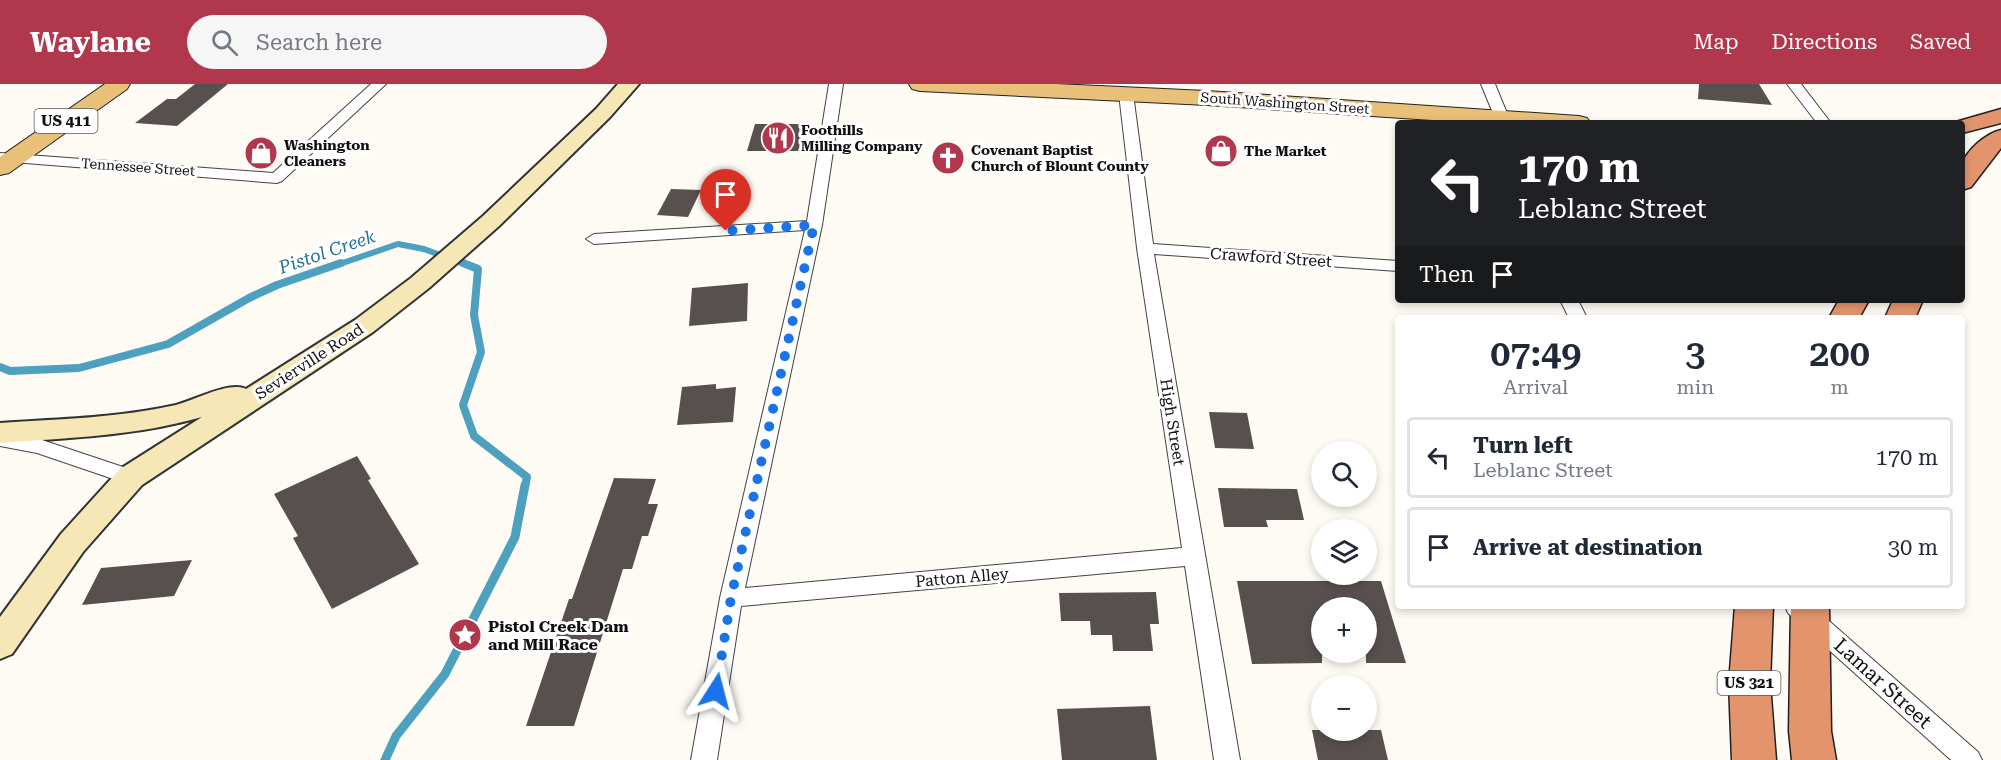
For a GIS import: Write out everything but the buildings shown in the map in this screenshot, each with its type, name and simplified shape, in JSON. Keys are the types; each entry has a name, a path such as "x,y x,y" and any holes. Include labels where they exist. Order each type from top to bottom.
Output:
{"highway":[{"path":"1965,125 2001,116"},
{"path":"1965,178 1989,145 2001,137"},
{"name":"US 321","path":"1754,609 1749,649 1749,709 1754,760"},
{"path":"1805,610 1810,731 1814,760"}],"main road":[{"name":"US 411","path":"5,161 119,84"},
{"name":"South Washington Street","path":"920,84 1125,89 1491,120"}],"street":[{"name":"Tennessee Street","path":"5,161 277,178 379,84"},
{"name":"Sevierville Road","path":"0,644 72,543 131,477 364,326 420,283 491,221 603,113 629,84"},
{"path":"704,760 731,598 814,225 836,84"},
{"path":"1488,84 1503,120"},
{"path":"1794,84 1822,120"},
{"name":"High Street","path":"1125,89 1145,249 1227,760"},
{"path":"594,239 814,225"},
{"name":"Crawford Street","path":"1145,249 1395,266"},
{"path":"0,432 114,426 171,417 218,402 302,366"},
{"path":"0,439 39,446 131,477"},
{"name":"Patton Alley","path":"731,598 1194,556"},
{"name":"Lamar Street","path":"1805,610 1969,760"}],"waterway":[{"name":"Pistol Creek","path":"337,265 398,244 424,249 467,265"},
{"name":"Pistol Creek","path":"0,367 10,371 79,368 168,344 249,298 277,285 341,263"},
{"name":"Pistol Creek","path":"463,263 478,269 474,315 481,352 463,405 474,436 527,477 525,487"},
{"name":"Pistol Creek","path":"385,760 396,736 445,674 515,537 525,485"}],"place":[{"name":"Foothills Milling Company","path":"778,138"},
{"name":"The Market","path":"1221,151"},
{"name":"Washington Cleaners","path":"261,153"},
{"name":"Covenant Baptist Church of Blount County","path":"948,158"},
{"name":"Pistol Creek Dam and Mill Race","path":"465,635"}],"route":[{"path":"716,691 731,598 814,225 726,231"}]}
